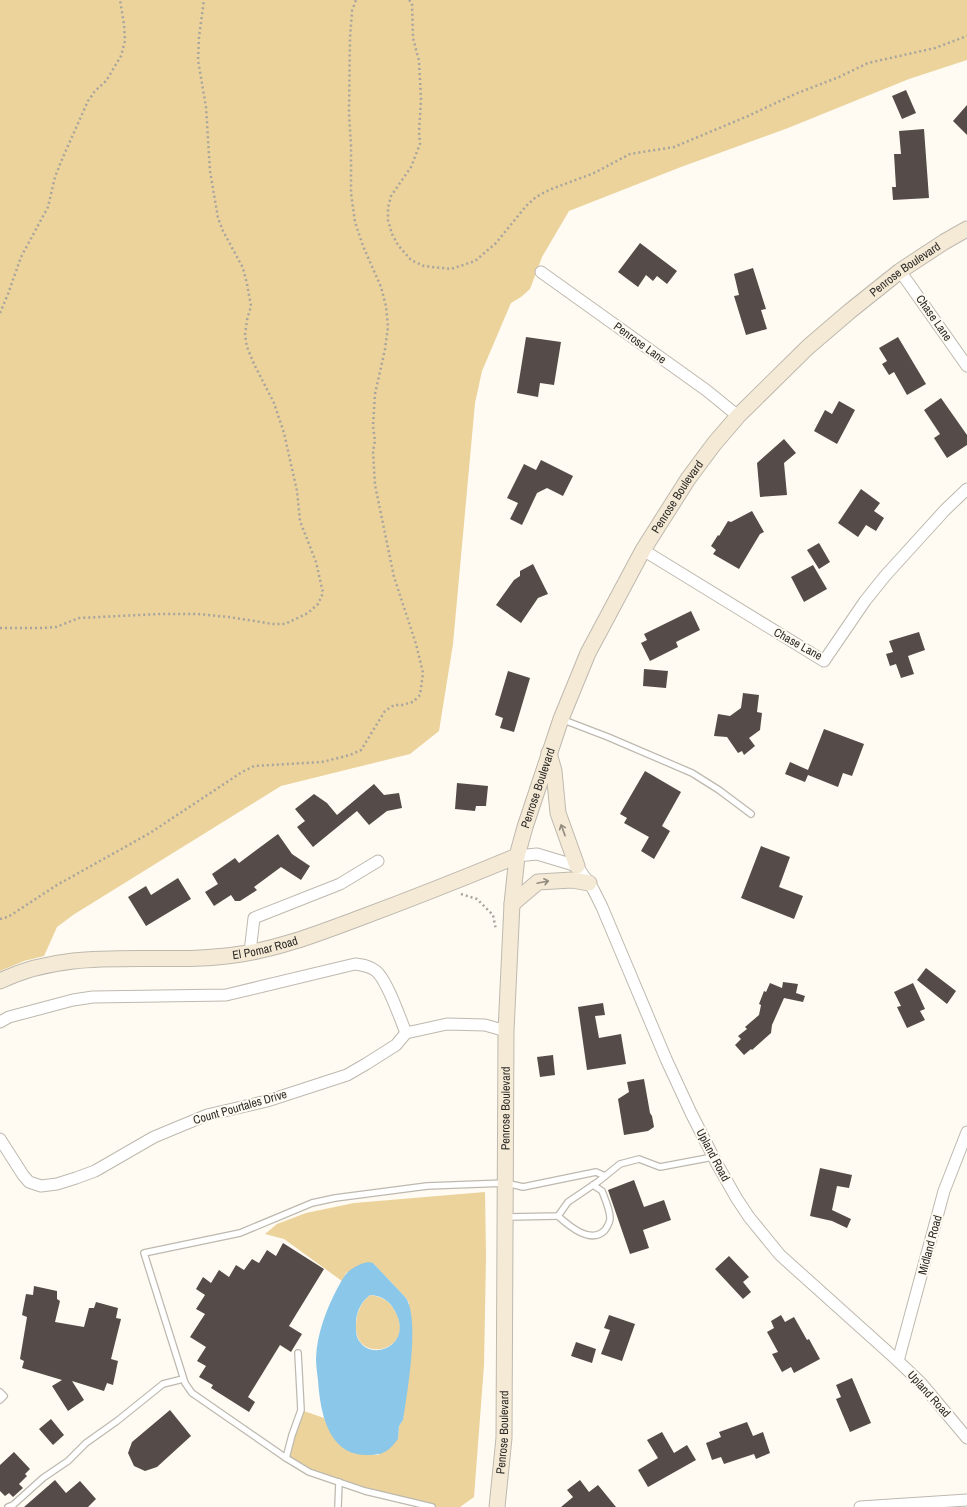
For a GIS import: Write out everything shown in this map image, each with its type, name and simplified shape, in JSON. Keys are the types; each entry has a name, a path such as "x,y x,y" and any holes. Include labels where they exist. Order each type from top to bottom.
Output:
{"street":[{"name":"Penrose Boulevard","path":"497,1507 504,1438 506,1031 512,904 517,856 561,719 588,653 643,550 688,479 714,444 738,416 808,347 850,311 900,271 967,228"},
{"name":"Chase Lane","path":"900,271 967,366"},
{"name":"Penrose Lane","path":"541,272 706,390 738,416"},
{"name":"Chase Lane","path":"643,550 824,661 865,601 885,576 944,510 967,490"},
{"path":"549,754 554,771 558,813 563,831 577,866"},
{"path":"517,856 537,854 577,866"},
{"name":"El Pomar Road","path":"0,981 30,969 74,962 103,959 218,957 250,952 291,942 331,928 443,887 517,856"},
{"path":"250,952 254,918 340,884 378,861"},
{"name":"Upland Road","path":"577,866 589,883 602,907 666,1059 691,1113 713,1157 741,1205 780,1255 921,1383 967,1438"},
{"path":"512,904 538,882 572,880 589,883"},
{"path":"0,1022 9,1017 73,1000 93,997 226,995 355,964 365,965 376,971 383,979 406,1033 447,1024 485,1026 506,1031"},
{"name":"Count Pourtales Drive","path":"0,1139 23,1176 29,1182 41,1186 57,1184 95,1171 154,1137 207,1115 267,1100 347,1075 396,1044 406,1033"},
{"name":"Midland Road","path":"898,1361 944,1191 967,1132"},
{"path":"860,1507 967,1500"}],"lane":[{"path":"561,719 608,737 692,773 719,790 751,814"},
{"path":"558,1216 560,1211 568,1202 620,1164 639,1159 660,1167 713,1157"},
{"path":"432,1507 365,1491 309,1472 286,1458 192,1393 183,1379 144,1254 240,1233 312,1203 336,1198 427,1186 506,1183 522,1187 596,1172 605,1176"},
{"path":"506,1217 558,1216 572,1228 584,1234 600,1234 609,1223 610,1218 602,1191 593,1185"},
{"path":"286,1458 301,1410 298,1353"},
{"path":"8,1507 13,1505 43,1478 68,1461 86,1443 112,1425 163,1384 183,1379"},
{"path":"0,1392 4,1396 0,1400"},
{"path":"338,1507 339,1482"}],"path":[{"path":"0,313 20,257 48,207 55,177 88,101 95,91 106,81 121,56 125,41 120,0"},
{"path":"0,628 56,627 79,618 160,614 197,614 229,617 273,624 285,624 308,613 318,604 323,594 316,562 300,521 297,491 284,432 274,403 247,347 245,335 251,306 247,284 242,268 218,218 210,171 206,107 198,60 199,37 204,0"},
{"path":"0,919 8,917 57,885 150,833 242,772 254,766 322,762 350,755 361,750 385,711 394,705 402,705 413,702 420,695 423,673 416,644 394,577 375,485 373,451 375,441 373,426 375,394 385,350 388,327 386,306 381,288 363,246 355,222 351,194 352,146 349,113 350,38 352,11 356,0"},
{"path":"409,0 412,3 413,38 419,61 421,100 419,132 420,144 411,167 391,196 388,208 388,220 392,234 398,246 411,260 424,266 452,269 475,261 496,243 526,206 536,197 549,190 594,173 630,154 674,147 748,116 795,94 839,77 868,63 935,48 967,36"}],"shaded area":[{"path":"0,0 967,0 967,60 909,79 788,128 681,167 569,211 542,257 530,289 511,303 482,371 475,403 453,644 439,731 410,754 281,786 73,915 57,927 44,956 24,961 0,971"},
{"path":"485,1192 486,1256 484,1365 474,1497 460,1507 432,1507 365,1491 309,1472 286,1458 301,1410 324,1418 338,1443 350,1451 378,1455 398,1439 399,1426 403,1420 409,1303 373,1263 346,1273 342,1281 284,1239 265,1234 277,1224 306,1213 354,1203"},
{"path":"370,1295 382,1298 391,1305 396,1313 400,1326 398,1337 392,1344 383,1348 373,1349 365,1346 358,1339 356,1327 358,1313 361,1305"}],"water":[{"path":"368,1262 373,1263 406,1298 410,1308 412,1339 407,1393 403,1420 399,1426 398,1439 391,1447 380,1454 365,1455 352,1453 342,1447 328,1428 321,1404 316,1358 318,1340 323,1322 337,1289 347,1273 354,1267","holes":["370,1295 386,1300 391,1305 400,1324 399,1334 395,1341 389,1347 381,1350 366,1348 358,1340 356,1332 357,1313 360,1306"]}],"building":[{"path":"906,90 916,113 902,119 892,96"},
{"path":"967,105 967,135 953,121"},
{"path":"924,129 929,198 893,200 892,187 896,187 894,154 901,154 899,131"},
{"path":"640,243 677,271 667,284 657,276 653,281 646,275 638,287 618,272"},
{"path":"753,268 766,309 761,310 767,329 746,335 734,296 739,295 734,274"},
{"path":"526,337 561,342 554,385 540,383 538,397 517,393"},
{"path":"898,337 926,384 907,395 894,372 889,375 882,364 887,361 879,348"},
{"path":"941,398 967,435 967,445 947,458 934,438 940,434 924,410"},
{"path":"839,401 855,410 837,444 814,431 825,410 832,414"},
{"path":"784,439 796,453 784,463 787,495 760,497 757,463"},
{"path":"541,460 573,476 563,496 547,488 537,493 522,525 510,519 518,503 507,498 524,464 536,470"},
{"path":"861,489 880,503 874,511 884,518 876,531 866,525 858,537 838,523"},
{"path":"752,511 764,532 760,534 739,569 713,554 716,550 711,546 728,521 731,522"},
{"path":"819,543 830,562 819,569 807,550"},
{"path":"533,564 548,594 538,598 521,623 496,605 514,580 520,576 520,571"},
{"path":"813,565 827,589 804,602 791,577"},
{"path":"691,611 700,630 676,642 678,647 650,661 641,643 647,640 644,634"},
{"path":"919,632 925,650 908,656 914,674 901,678 896,664 890,666 886,654 893,652 889,641"},
{"path":"644,669 668,671 666,688 643,686"},
{"path":"508,671 530,678 514,732 500,728 503,718 495,715"},
{"path":"743,693 759,695 757,712 762,713 760,730 749,738 755,746 744,755 742,751 738,753 727,737 714,736 718,714 730,716 741,708"},
{"path":"824,729 864,744 852,776 843,773 838,787 808,775 805,782 785,774 790,762 808,770"},
{"path":"645,771 681,792 662,826 670,831 654,859 641,851 649,837 624,823 627,818 620,814"},
{"path":"457,783 488,786 486,806 476,806 475,811 455,809"},
{"path":"374,784 384,795 399,793 402,808 387,811 369,825 357,811 313,847 297,827 305,821 295,809 314,794 327,803 337,815"},
{"path":"278,834 292,854 310,866 301,880 281,867 254,887 257,890 240,901 235,901 231,895 214,906 205,892 218,884 212,874 235,858 239,863"},
{"path":"761,846 790,857 779,887 803,896 794,919 741,898"},
{"path":"178,878 191,899 146,926 128,897 146,886 151,895"},
{"path":"926,968 956,991 947,1004 917,980"},
{"path":"783,982 798,984 796,993 805,996 803,1002 784,998 772,1025 771,1033 744,1055 735,1045 741,1039 738,1036 747,1029 745,1027 759,1015 761,1005 759,1004 764,991 766,992 770,983 782,988"},
{"path":"913,983 925,1009 920,1011 925,1020 907,1028 897,1007 901,1006 894,992"},
{"path":"603,1003 605,1015 595,1016 599,1038 621,1034 626,1064 587,1070 578,1007"},
{"path":"553,1055 555,1075 540,1077 537,1057"},
{"path":"644,1079 654,1127 648,1131 624,1135 618,1099 629,1092 627,1082"},
{"path":"820,1168 852,1175 849,1188 837,1186 832,1210 851,1219 847,1228 832,1221 810,1216"},
{"path":"634,1180 644,1207 664,1200 671,1220 643,1230 649,1248 630,1254 608,1190"},
{"path":"283,1243 324,1269 289,1326 302,1334 291,1352 280,1345 248,1397 255,1402 249,1412 211,1388 213,1385 199,1377 206,1366 197,1361 206,1347 190,1337 205,1314 196,1309 205,1295 196,1289 203,1277 211,1283 219,1270 229,1277 236,1265 244,1270 252,1259 259,1263 267,1250 276,1256"},
{"path":"729,1256 749,1277 743,1282 751,1292 743,1299 715,1269"},
{"path":"34,1286 57,1291 57,1299 60,1301 55,1322 84,1327 89,1308 94,1308 96,1302 118,1308 116,1318 121,1319 111,1359 118,1361 113,1385 107,1383 104,1391 72,1381 84,1400 68,1411 52,1386 62,1380 22,1368 24,1361 20,1359 27,1317 22,1315 26,1294 33,1295"},
{"path":"609,1315 635,1324 622,1361 601,1354 610,1330 604,1328"},
{"path":"781,1315 785,1322 794,1317 820,1359 794,1373 791,1367 782,1372 772,1354 778,1352 767,1332 774,1328 771,1321"},
{"path":"576,1342 596,1349 592,1363 571,1356"},
{"path":"852,1378 871,1423 850,1432 836,1399 841,1397 836,1385"},
{"path":"170,1410 191,1436 157,1467 145,1471 134,1466 128,1453 132,1442"},
{"path":"51,1419 64,1435 53,1445 39,1429"},
{"path":"747,1422 753,1436 763,1432 770,1453 756,1459 754,1454 724,1464 721,1457 712,1460 706,1443 721,1437 719,1432"},
{"path":"662,1432 674,1453 687,1445 696,1460 648,1487 638,1470 658,1458 647,1440"},
{"path":"14,1452 30,1469 25,1474 27,1476 19,1484 23,1488 13,1497 9,1493 5,1496 0,1491 0,1465"},
{"path":"55,1480 66,1493 80,1481 96,1499 88,1507 24,1507"},
{"path":"580,1480 589,1492 598,1485 616,1507 561,1507 573,1497 567,1490"}]}
